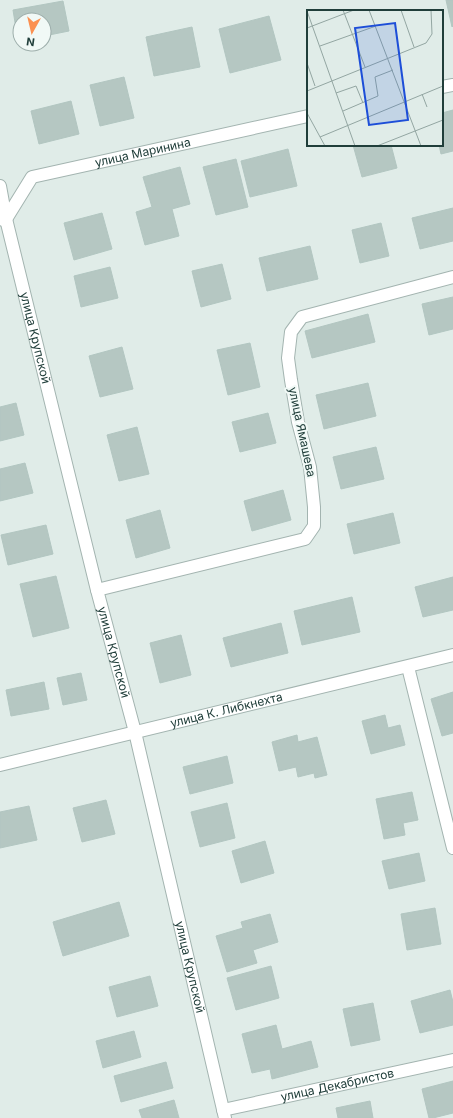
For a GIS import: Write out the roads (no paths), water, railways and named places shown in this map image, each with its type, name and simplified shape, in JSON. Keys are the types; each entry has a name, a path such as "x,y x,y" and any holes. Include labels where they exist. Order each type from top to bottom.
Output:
{"street":[{"path":"443,87 453,84"},
{"name":"улица Маринина","path":"3,220 32,177 307,116"},
{"name":"улица Крупской","path":"0,186 3,220 97,590 135,732 224,1114"},
{"name":"улица Ямашева","path":"97,590 305,539 314,526 314,507 310,466 298,422 288,358 291,332 302,317 453,277"},
{"name":"улица К. Либкнехта","path":"0,765 453,655"},
{"path":"408,667 453,848"},
{"name":"улица Декабристов","path":"224,1114 453,1060"}]}
